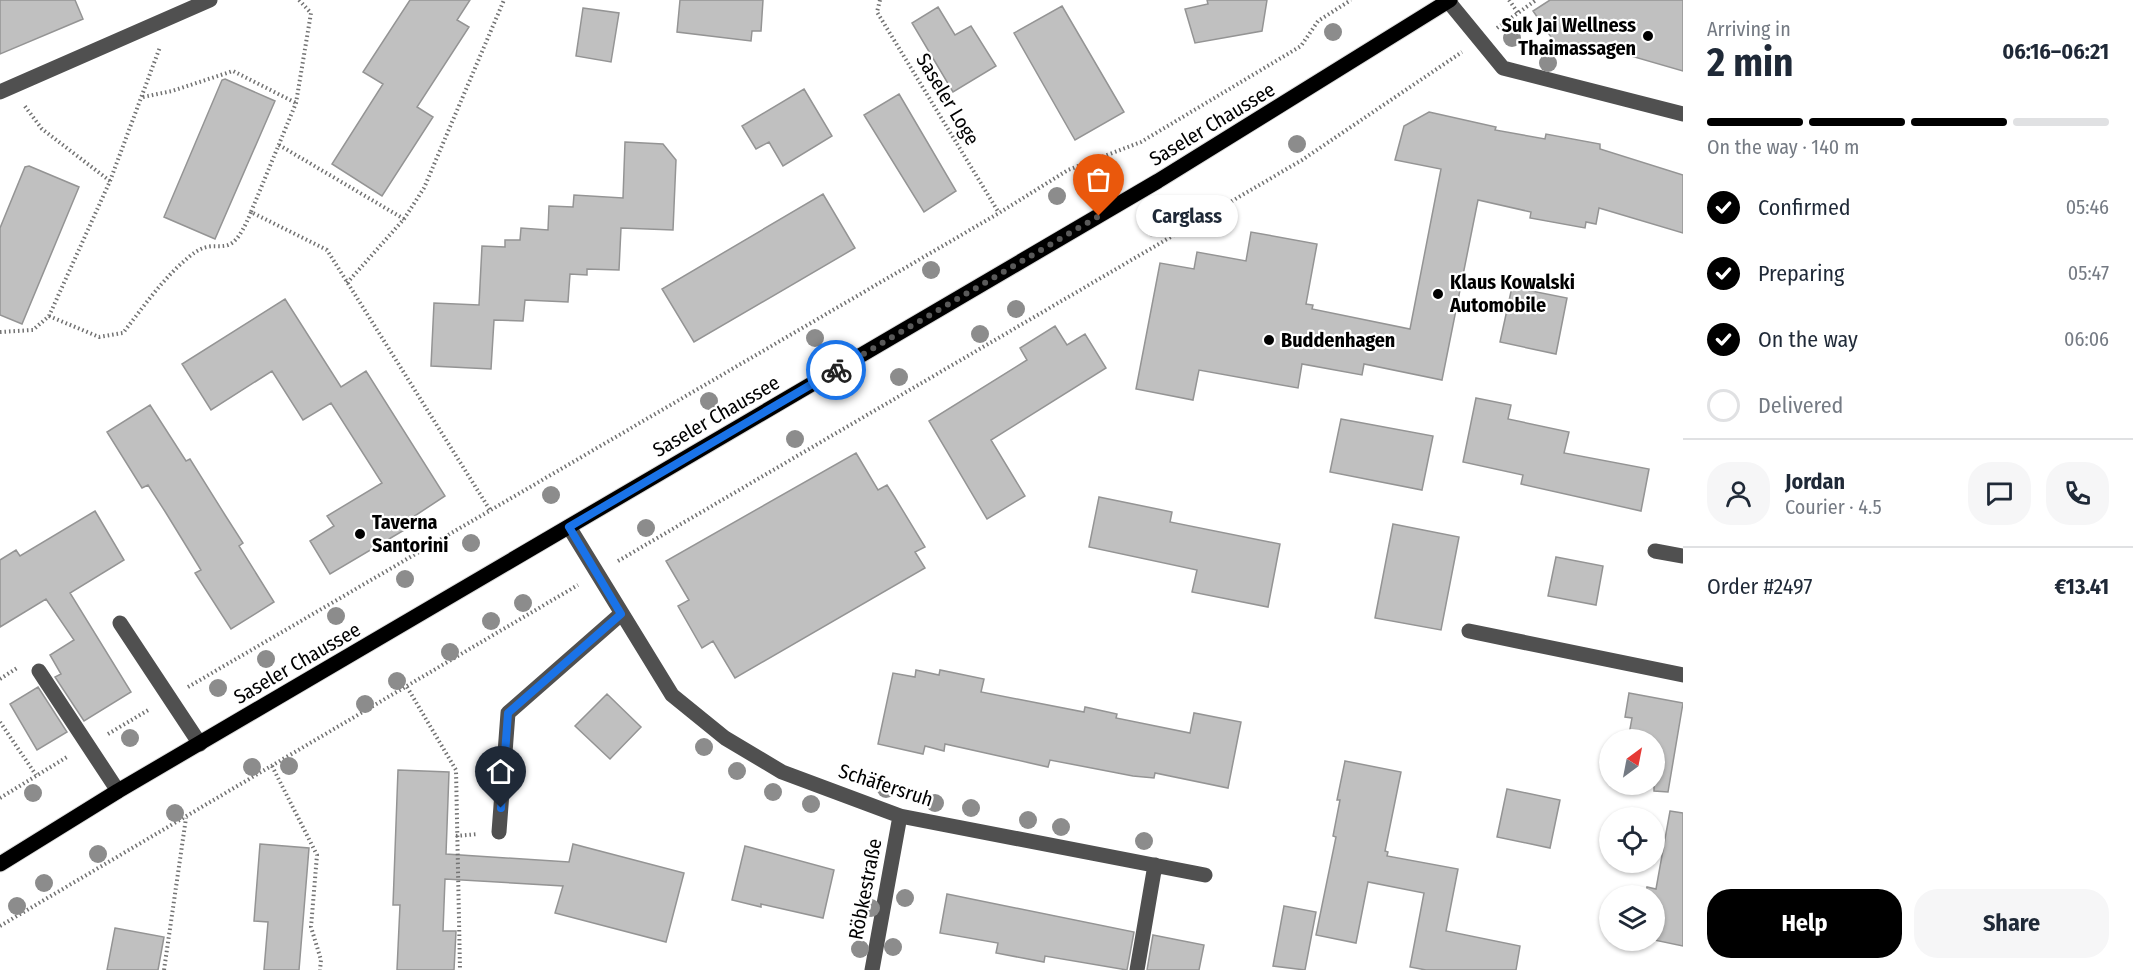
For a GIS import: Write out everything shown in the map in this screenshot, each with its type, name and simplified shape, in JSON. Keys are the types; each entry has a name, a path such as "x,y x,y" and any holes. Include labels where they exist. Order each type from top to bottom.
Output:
{"main road":[{"name":"Saseler Chaussee","path":"0,864 118,791 1158,181 1449,1"}],"street":[{"path":"6,90 210,0"},
{"path":"1449,1 1503,68 1683,114"},
{"name":"Schäfersruh","path":"569,527 672,695 725,738 782,772 900,816 1205,876"},
{"path":"1655,551 1683,556"},
{"path":"499,832 508,713 621,614"},
{"path":"120,623 200,744"},
{"path":"1469,631 1683,675"},
{"path":"39,671 118,791"},
{"name":"Röbkestraße","path":"872,970 900,816"},
{"path":"1137,970 1155,865"}],"path":[{"path":"49,316 99,337 123,333 166,278 192,254 206,247 229,246 240,238 296,103 311,13 299,0"},
{"path":"347,283 404,219 424,188 504,0"},
{"name":"Saseler Loge","path":"880,0 877,12 999,213"},
{"path":"0,798 999,213 1068,170 1141,142 1301,46 1318,21 1351,0"},
{"path":"1509,0 1518,13"},
{"path":"0,926 1302,160 1536,0"},
{"path":"0,332 33,330 49,316 110,181 159,51 162,22"},
{"path":"142,97 172,92 233,71 296,103"},
{"path":"6,90 42,129 110,181"},
{"path":"279,145 404,219"},
{"path":"251,212 327,249 490,510"},
{"path":"407,687 456,770 460,970"},
{"path":"0,722 36,776"},
{"path":"272,766 317,855 311,927 321,960 320,970"},
{"path":"164,970 186,817"}],"building":[{"path":"0,0 75,0 83,19 0,54"},
{"path":"410,0 470,0 457,20 469,27 417,107 433,117 382,196 332,164 383,84 363,72"},
{"path":"680,0 763,0 761,31 752,31 751,41 677,32"},
{"path":"1207,0 1267,0 1262,31 1195,43 1185,9 1208,4"},
{"path":"1550,0 1683,0 1683,71 1607,49 1602,53 1567,45 1560,50 1533,11"},
{"path":"1062,6 1124,112 1075,140 1014,33"},
{"path":"938,7 955,35 971,26 996,66 953,92 912,23"},
{"path":"583,8 619,13 611,62 576,56"},
{"path":"225,79 275,101 215,239 164,217 222,80"},
{"path":"804,89 832,136 783,166 769,142 756,149 742,126"},
{"path":"899,94 956,191 924,212 864,115"},
{"path":"1429,112 1496,127 1495,130 1545,139 1546,134 1600,144 1600,149 1683,175 1683,233 1599,208 1596,224 1586,222 1585,228 1530,218 1531,212 1478,200 1442,380 1364,364 1362,375 1302,364 1298,388 1199,370 1193,400 1136,389 1160,263 1194,269 1197,252 1246,261 1251,232 1317,244 1306,304 1313,305 1312,309 1410,329 1441,169 1395,160 1404,126"},
{"path":"625,142 663,144 676,160 673,230 621,228 619,270 587,269 587,275 570,274 568,302 525,300 523,321 494,320 491,369 431,366 434,303 479,305 482,246 505,247 505,240 520,240 521,228 548,230 549,206 573,207 574,195 623,198"},
{"path":"29,166 79,187 22,324 0,315 0,228 25,167"},
{"path":"823,194 855,248 694,342 662,289"},
{"path":"1512,287 1567,298 1556,354 1500,342"},
{"path":"285,299 341,387 366,371 445,496 407,521 411,526 330,574 310,541 334,526 327,516 382,483 331,403 303,420 272,371 211,410 182,364"},
{"path":"1055,326 1067,345 1085,334 1106,368 991,440 1025,496 987,519 929,421 1027,360 1020,348"},
{"path":"1476,398 1511,405 1508,419 1569,432 1564,453 1649,469 1641,511 1521,484 1523,475 1463,462"},
{"path":"150,405 186,461 190,459 243,543 239,546 274,602 231,629 195,573 201,570 166,513 148,485 142,488 107,432"},
{"path":"1341,419 1433,436 1422,490 1330,472"},
{"path":"856,453 878,490 887,485 925,547 915,552 925,568 735,678 713,641 702,648 678,606 689,600 666,561"},
{"path":"1099,497 1172,512 1170,522 1280,544 1268,607 1192,592 1197,570 1089,547"},
{"path":"95,511 124,560 70,593 131,692 84,721 55,677 61,674 50,655 74,640 46,599 0,627 0,560 16,550 20,556"},
{"path":"1393,524 1459,537 1441,630 1375,618"},
{"path":"1556,557 1603,566 1596,605 1548,596"},
{"path":"916,670 939,675 940,670 984,679 981,692 1084,712 1085,707 1117,714 1116,718 1190,733 1194,713 1241,722 1228,788 1155,773 1154,778 1133,776 1050,760 1048,767 945,744 944,751 925,746 923,754 878,744 893,673 915,677"},
{"path":"38,687 67,732 37,750 10,704"},
{"path":"1629,693 1683,703 1668,792 1665,792 1665,729 1630,729 1632,718 1625,717"},
{"path":"607,694 641,727 610,759 575,726"},
{"path":"1345,761 1401,772 1385,851 1388,852 1387,856 1458,869 1446,931 1520,946 1516,970 1426,970 1410,967 1424,893 1368,882 1356,943 1316,935 1336,837 1333,836 1340,800 1337,800"},
{"path":"398,770 449,772 446,854 569,862 573,844 684,873 666,942 555,913 563,886 445,879 443,931 456,931 454,970 397,970 400,905 393,905"},
{"path":"1507,789 1560,800 1550,848 1497,837"},
{"path":"1670,811 1683,813 1683,946 1665,942 1665,885 1657,885 1659,873 1665,873 1665,839"},
{"path":"260,844 309,848 299,970 264,970 268,922 254,921"},
{"path":"745,846 834,870 823,918 732,900"},
{"path":"947,894 1134,932 1127,970 1045,956 1044,962 996,953 998,943 940,933"},
{"path":"1284,906 1316,912 1305,970 1273,966"},
{"path":"115,928 164,937 158,970 107,970"},
{"path":"1153,935 1204,945 1199,970 1147,970"}],"way so far":[{"path":"836,370 1099,216"}],"place":[{"name":"Suk Jai Wellness Thaimassagen","path":"1648,36"},
{"name":"Carglass","path":"1099,216"},
{"name":"Klaus Kowalski Automobile","path":"1438,294"},
{"name":"Buddenhagen","path":"1269,340"},
{"name":"Taverna Santorini","path":"360,534"}],"route":[{"path":"501,808 508,713 621,614 569,527 836,370"}]}
